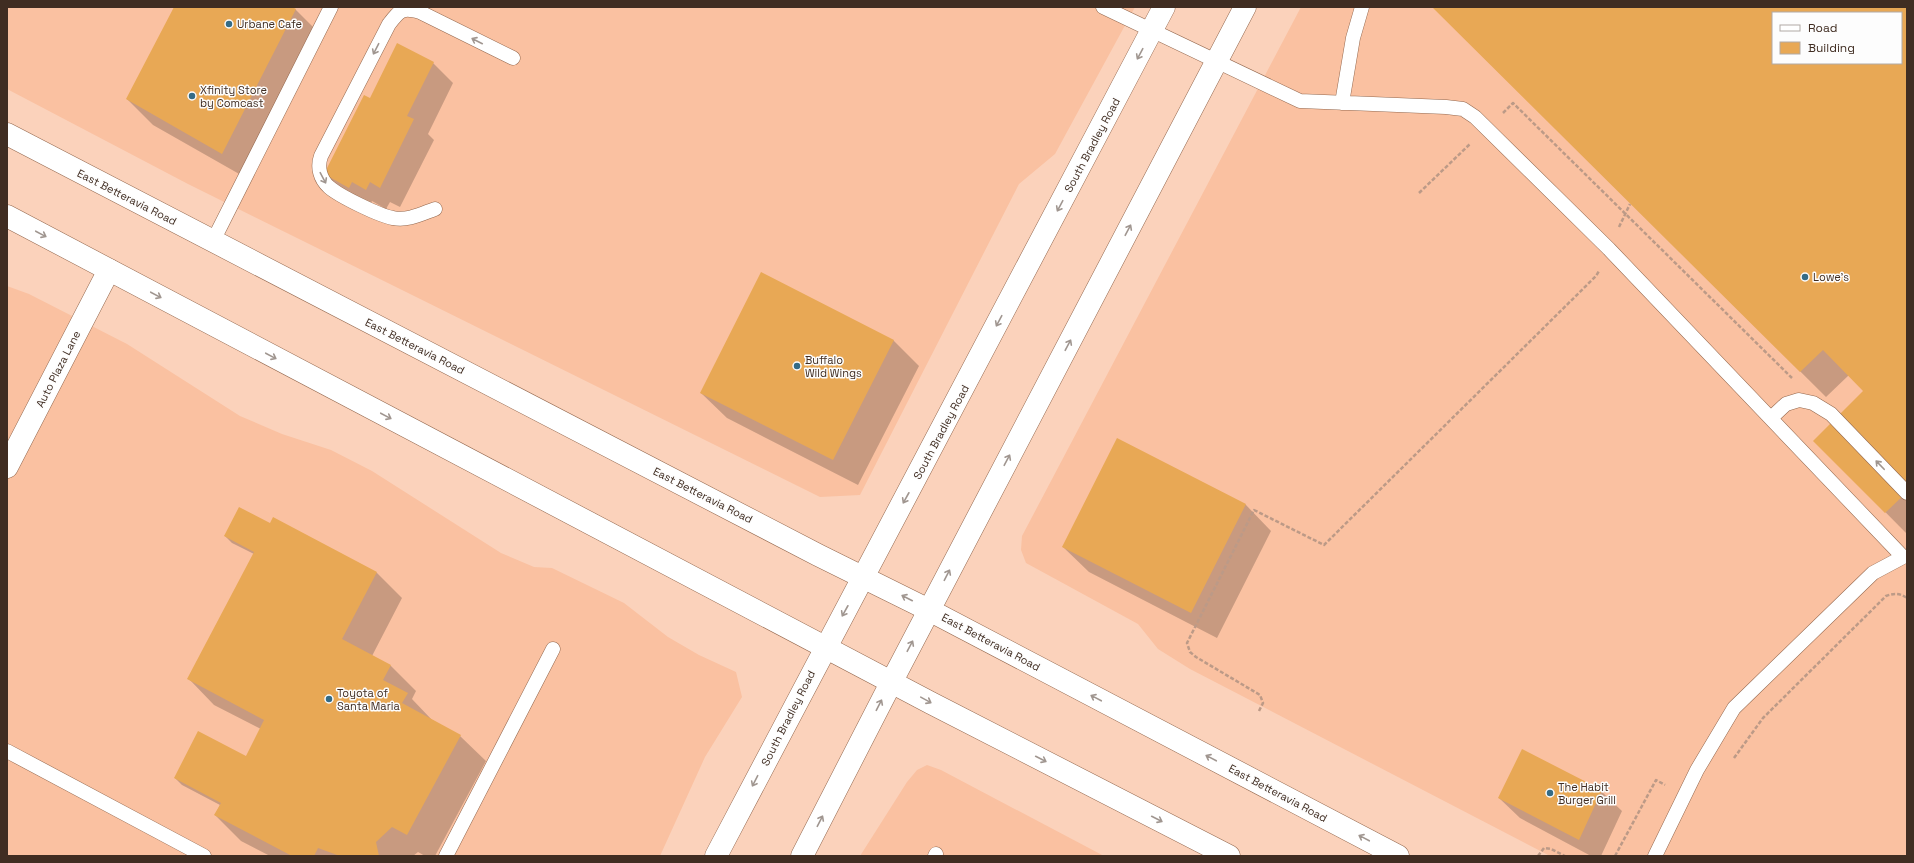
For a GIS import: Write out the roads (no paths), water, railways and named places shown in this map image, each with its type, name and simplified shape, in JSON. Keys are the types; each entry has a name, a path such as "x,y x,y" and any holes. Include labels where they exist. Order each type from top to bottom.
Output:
{"main road":[{"name":"South Bradley Road","path":"716,856 1164,7"},
{"path":"802,856 929,610 1245,7"},
{"name":"East Betteravia Road","path":"7,134 804,548 864,576 1398,856"},
{"path":"7,216 825,647 1229,856"},
{"name":"Auto Plaza Lane","path":"7,467 109,270"}],"lane":[{"path":"213,241 331,7"},
{"path":"1103,7 1300,101 1446,106 1463,109 1475,117 1609,249 1906,557 1873,573 1734,708 1697,770 1655,856"},
{"path":"1342,103 1353,38 1362,7"},
{"path":"435,209 406,219 393,218 375,213 329,187 322,177 318,164 389,24 397,13 406,9 420,12 513,58"},
{"path":"1771,418 1786,404 1799,400 1813,403 1831,414 1907,493"},
{"path":"446,856 553,649"},
{"path":"7,751 204,856"}],"place":[{"name":"Urbane Cafe","path":"229,24"},
{"name":"Xfinity Store by Comcast","path":"192,96"},
{"name":"Lowe's","path":"1805,277"},
{"name":"Buffalo Wild Wings","path":"797,366"},
{"name":"Toyota of Santa Maria","path":"329,699"},
{"name":"The Habit Burger Grill","path":"1550,793"}]}
